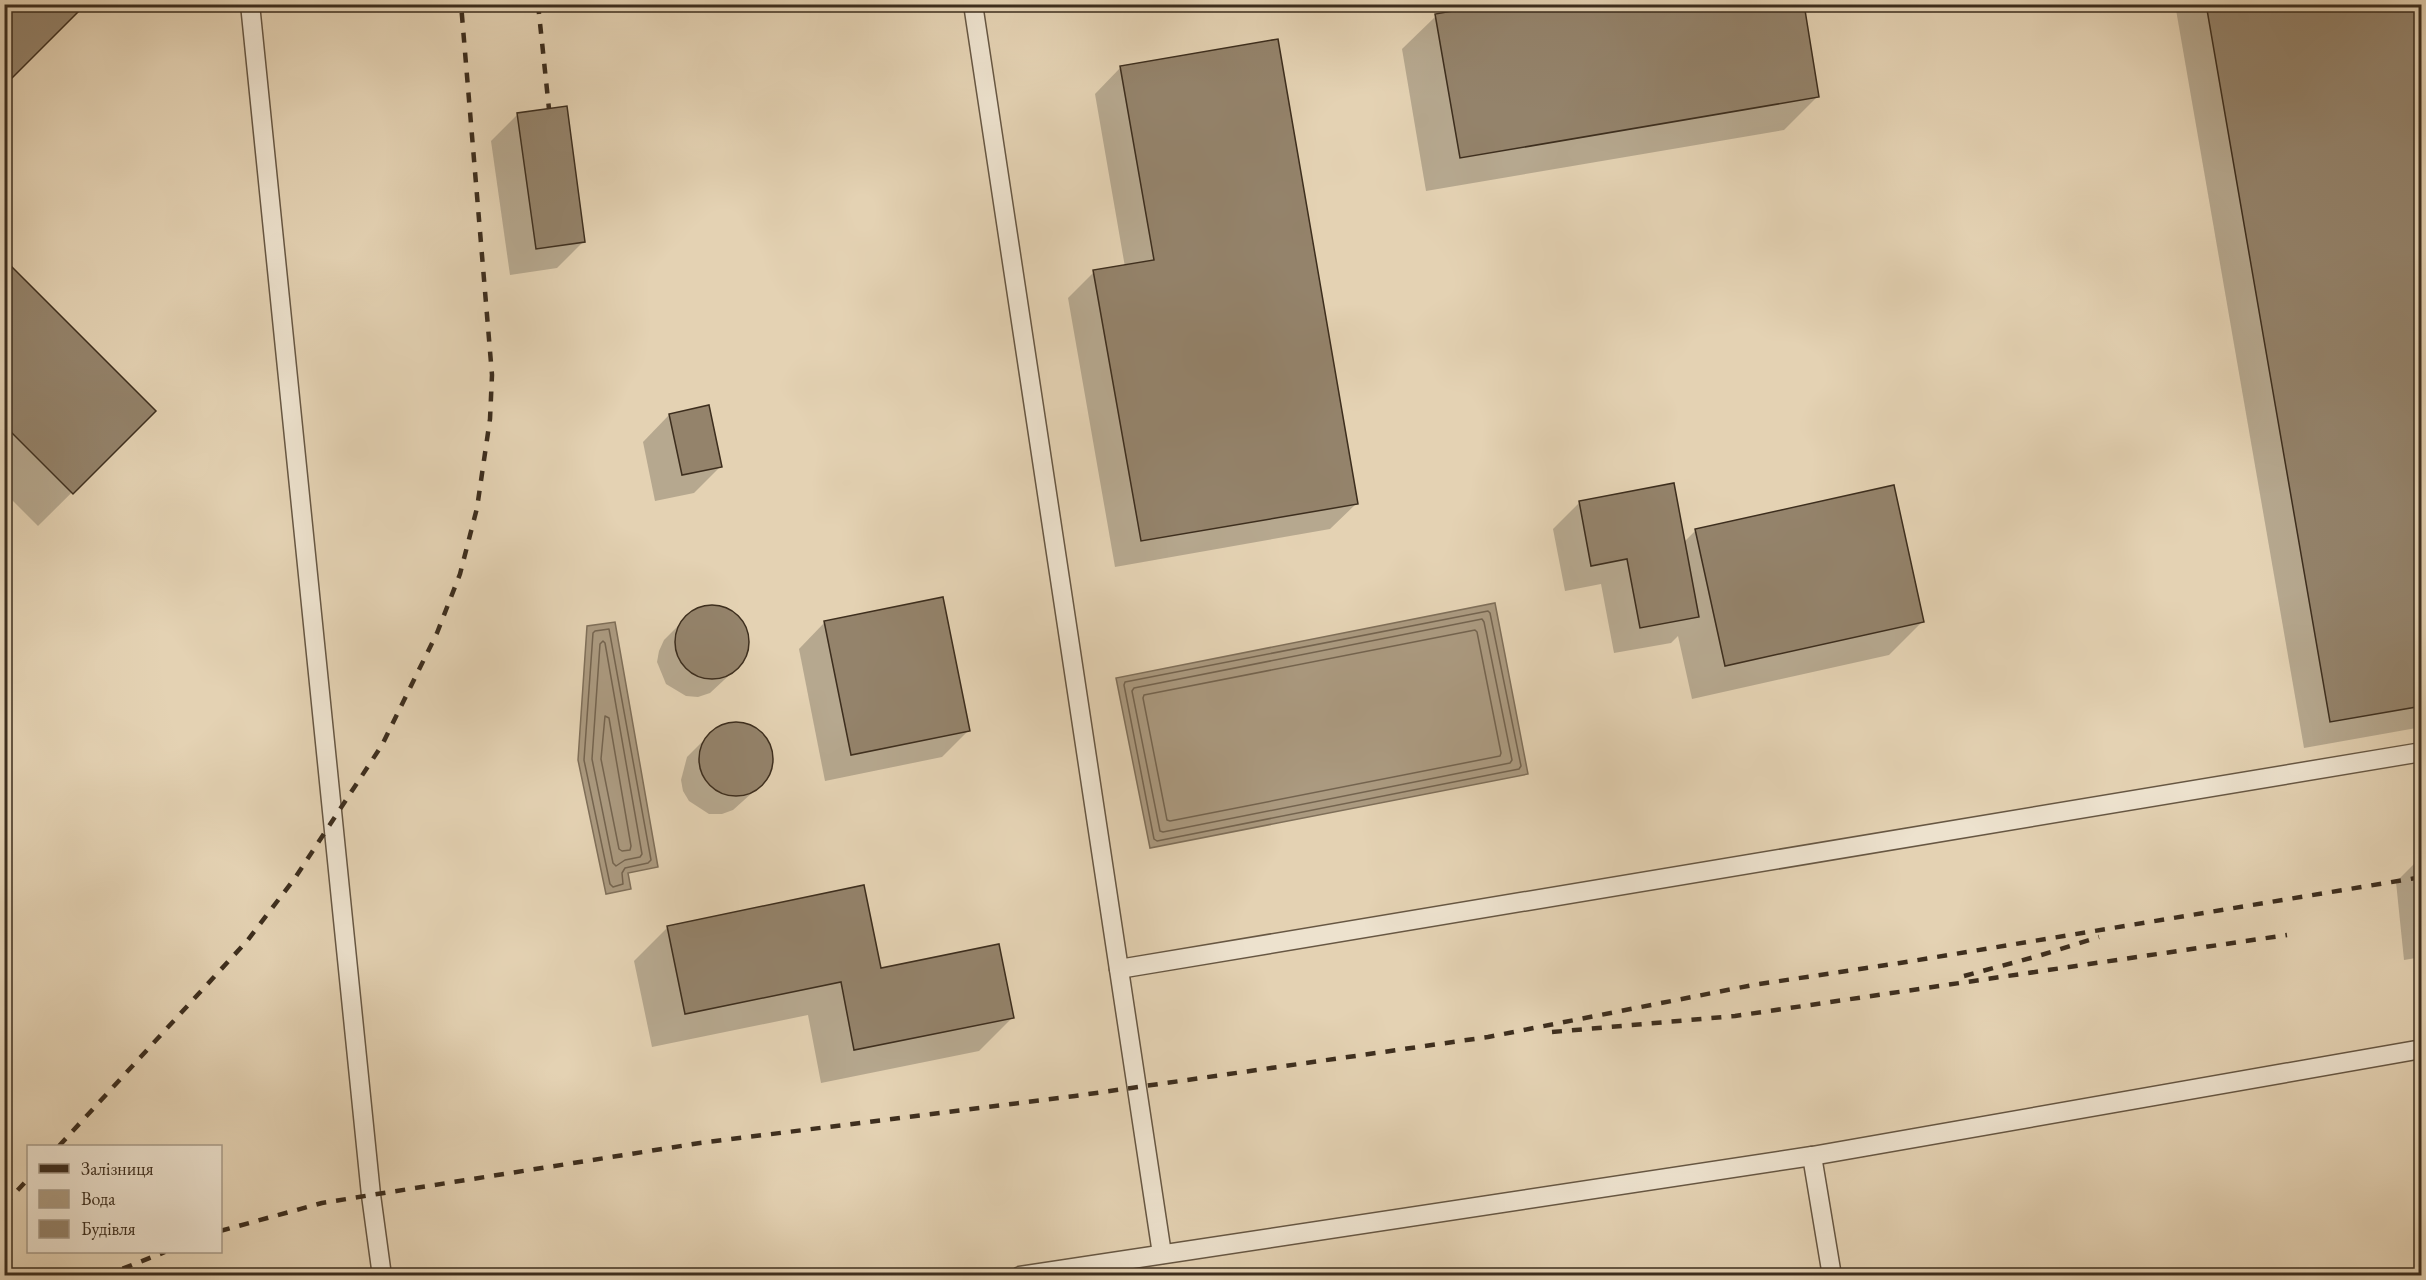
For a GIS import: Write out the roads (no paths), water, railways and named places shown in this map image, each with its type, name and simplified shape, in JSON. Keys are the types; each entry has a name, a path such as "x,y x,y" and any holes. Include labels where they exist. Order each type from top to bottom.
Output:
{"lane":[{"path":"250,4 381,1275"},
{"path":"973,4 1162,1254"},
{"path":"1119,969 2421,752"},
{"path":"1020,1275 1812,1156 2421,1049"},
{"path":"1812,1156 1832,1275"}],"water":[{"path":"1495,603 1528,774 1150,848 1116,678"},
{"path":"615,622 658,867 628,873 631,889 606,894 578,760 587,626"}],"railway":[{"path":"60,1145 247,941 295,878 382,745 437,633 460,574 477,508 490,419 492,375 461,4"},
{"path":"538,4 549,109"},
{"path":"222,1230 322,1203 371,1195 700,1143 1075,1096 1488,1037 1753,985 2422,877"},
{"path":"1552,1032 1735,1016 2287,935"},
{"path":"1964,976 2099,937"},
{"path":"4,1205 27,1180"},
{"path":"104,1276 162,1253"}]}
